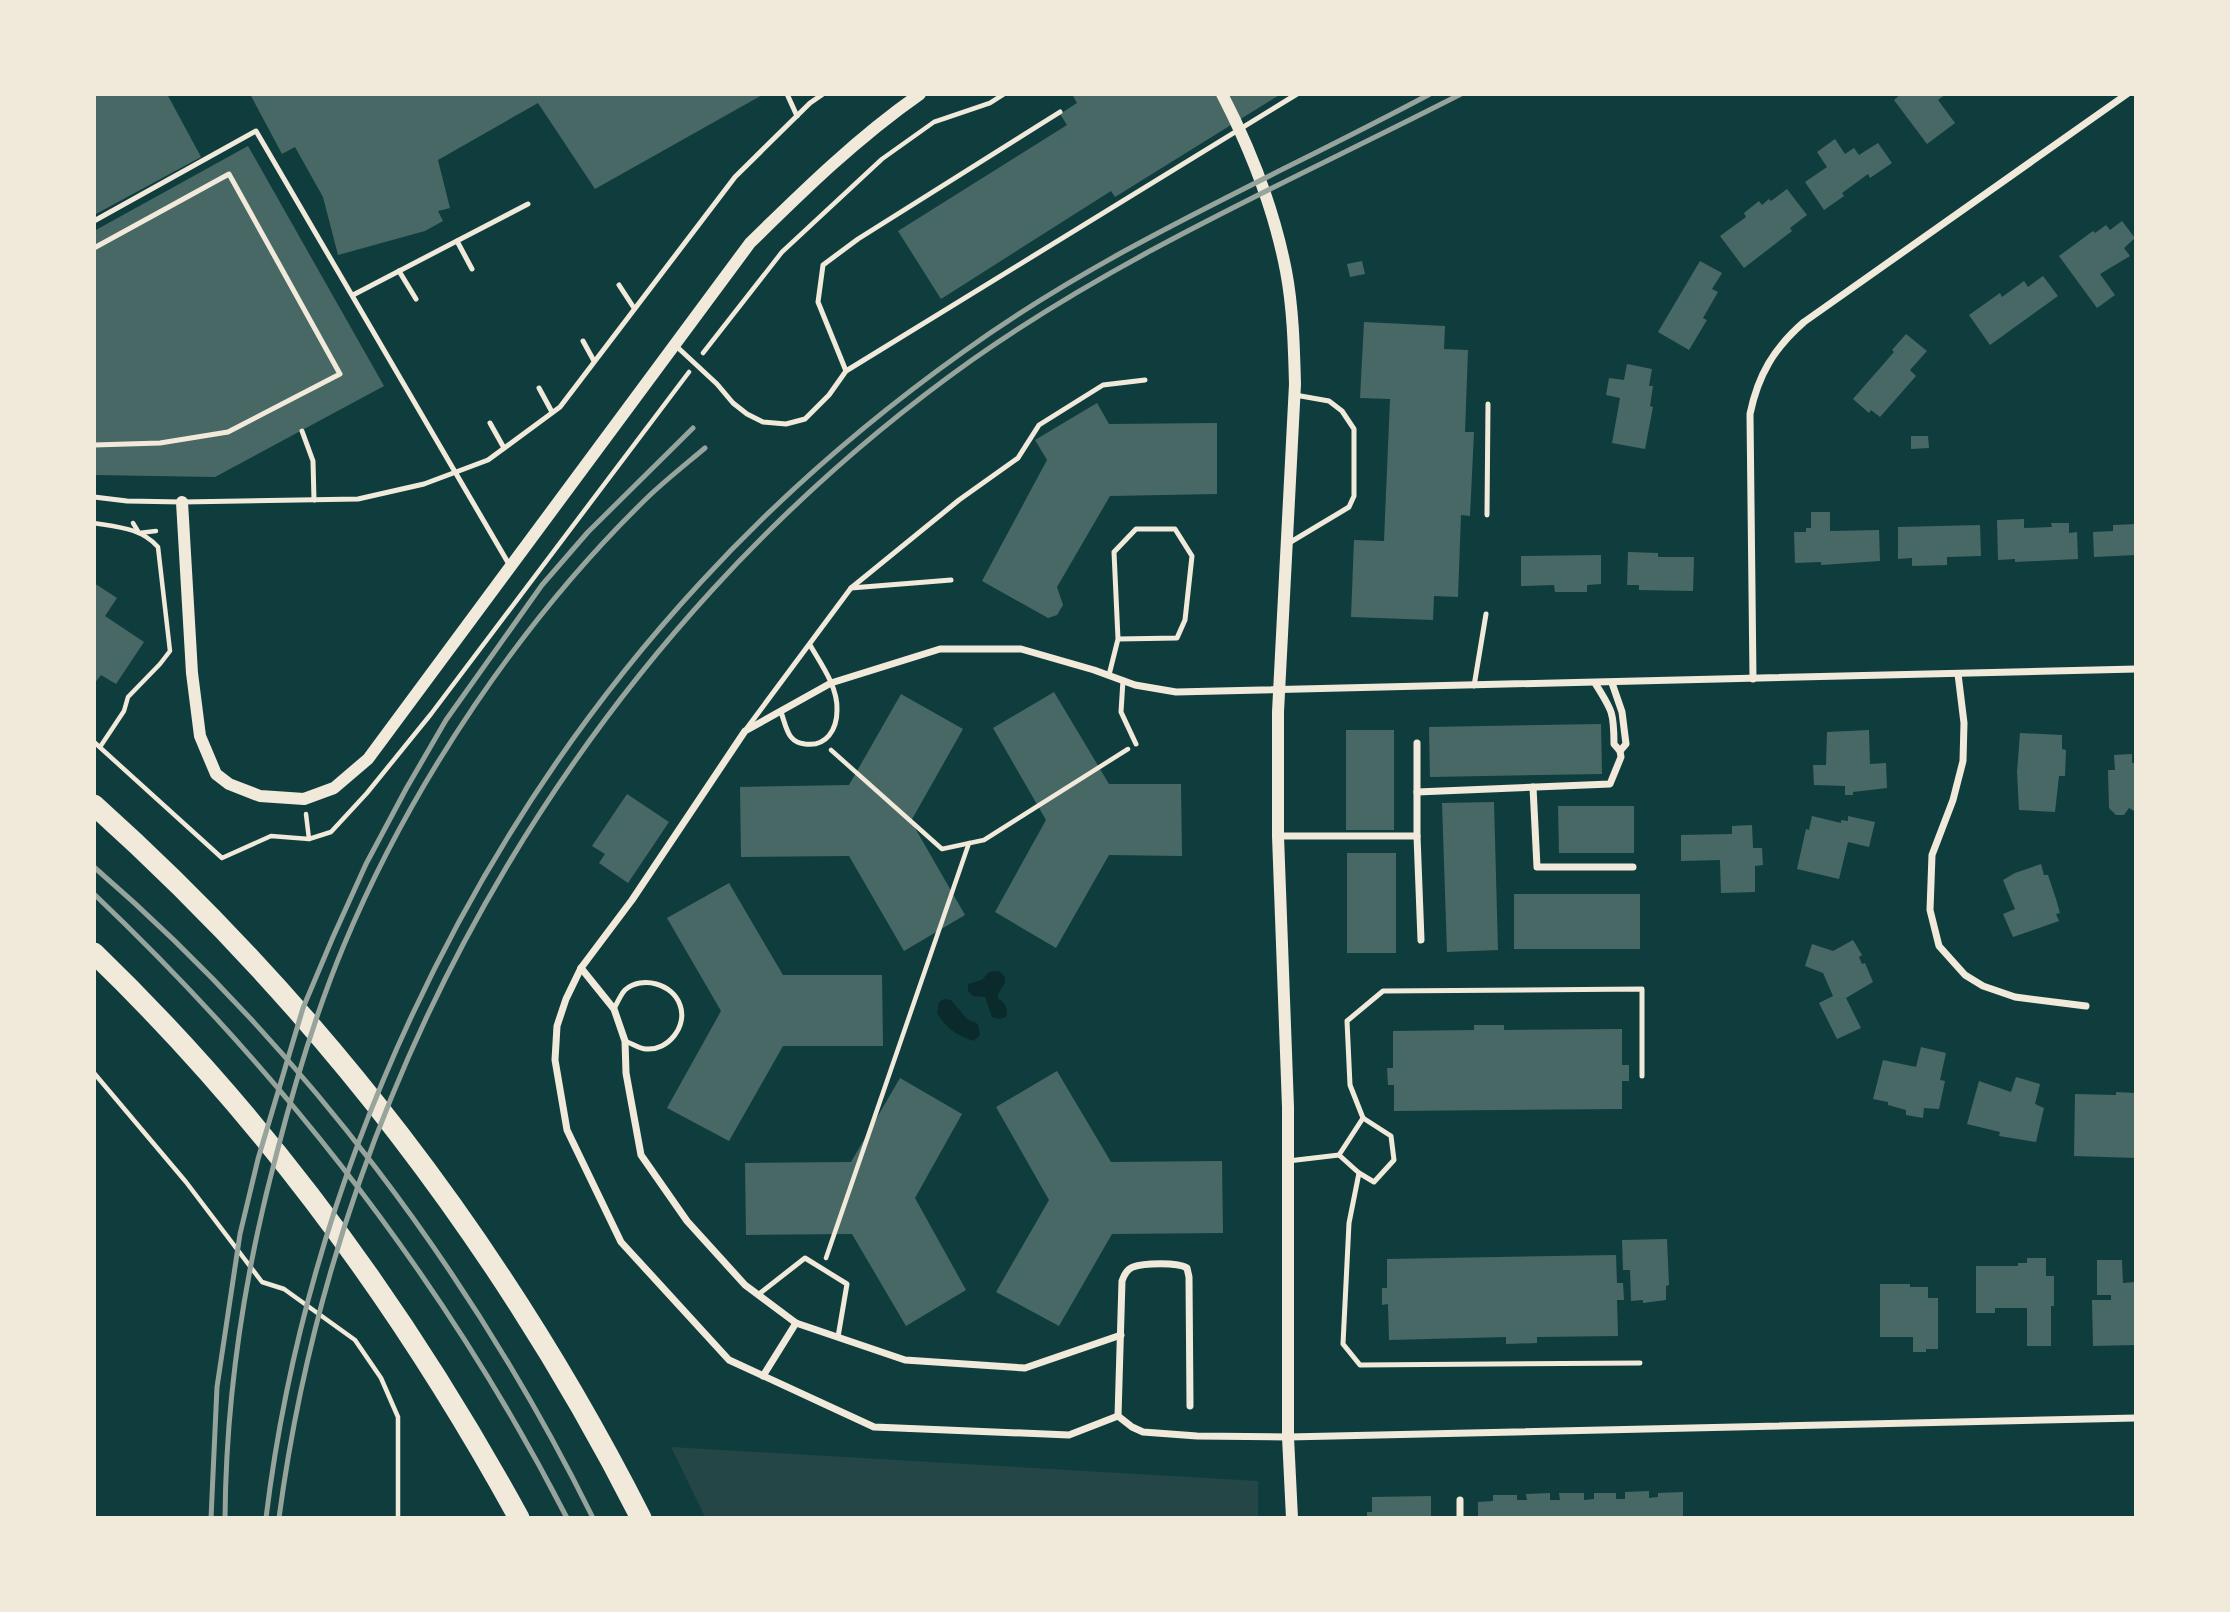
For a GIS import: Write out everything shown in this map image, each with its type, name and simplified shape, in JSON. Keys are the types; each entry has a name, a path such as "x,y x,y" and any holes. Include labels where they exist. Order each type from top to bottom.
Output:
{"highway":[{"path":"94,804 188,893 298,1009 448,1197 539,1334 581,1405 641,1517"},
{"path":"94,953 216,1080 360,1260 447,1391 519,1517"}],"street":[{"path":"182,502 192,673 200,736 216,774 229,784 260,796 304,799 334,788 368,759 750,243 813,180 882,121 920,94"},
{"path":"1222,94 1242,134 1269,202 1286,272 1293,332 1295,395 1279,691 1278,836 1289,1161 1288,1437 1292,1517"},
{"path":"1753,679 1750,414 1762,373 1774,352 1804,322 2127,94"},
{"path":"1118,1416 1069,1435 874,1427 729,1360 621,1242 567,1130 555,1060 557,1026 581,968 632,900 745,731 831,683 940,649 1021,649 1135,685 1176,692 2136,669"},
{"path":"1958,674 1964,723 1962,761 1953,800 1932,855 1930,910 1939,946 1965,975 1983,986 2015,998 2086,1006"},
{"path":"1417,792 1610,784 1621,757 1614,744 1610,704 1595,683"},
{"path":"1612,683 1625,729 1626,744 1620,751"},
{"path":"1417,743 1420,940"},
{"path":"1533,787 1537,867 1633,867"},
{"path":"1278,836 1417,835"},
{"path":"581,968 614,1009 625,1041 626,1073 641,1155 687,1221 745,1285 796,1324 905,1360 1025,1368 1121,1335"},
{"path":"1118,1416 1122,1281 1126,1272 1134,1266 1180,1264 1187,1268 1190,1406"},
{"path":"763,1376 796,1324"},
{"path":"1118,1416 1143,1432 1197,1436 1288,1437 2136,1418"},
{"path":"1460,1500 1460,1517"}],"lane":[{"path":"787,94 797,116"},
{"path":"94,497 127,501 182,502 358,499 424,484 488,460 559,407 735,177 823,94"},
{"path":"675,345 747,414 763,422 786,424 805,419 830,395 846,371 1297,94"},
{"path":"846,371 818,302 823,265 858,239 1060,112"},
{"path":"94,221 256,131 510,566"},
{"path":"94,248 229,174 340,374 228,432 160,443 94,445"},
{"path":"353,295 528,204"},
{"path":"457,241 472,269"},
{"path":"399,271 416,299"},
{"path":"619,285 634,308"},
{"path":"583,341 594,361"},
{"path":"745,731 850,588 959,500 1018,458 1039,425 1103,385 1144,380"},
{"path":"539,388 552,412"},
{"path":"1287,545 1349,507 1354,496 1354,429 1342,411 1329,401 1295,395"},
{"path":"1487,515 1488,404"},
{"path":"490,423 504,448"},
{"path":"302,430 313,461 314,500"},
{"path":"1110,675 1118,639 1114,551 1136,529 1175,529 1192,556 1185,620 1177,638 1118,639"},
{"path":"850,588 951,580"},
{"path":"1474,686 1486,614"},
{"path":"781,712 790,736 797,743 812,745 823,742 836,726 838,707 831,683 810,645"},
{"path":"1123,680 1121,712 1136,744"},
{"path":"614,1009 625,990 646,981 667,987 680,1005 680,1026 667,1044 646,1049 625,1041"},
{"path":"1289,1161 1339,1155 1374,1182 1394,1160 1391,1136 1363,1118 1350,1085 1347,1021 1383,991 1642,989 1642,1076"},
{"path":"1339,1155 1363,1118"},
{"path":"1359,1173 1349,1223 1343,1344 1360,1366 1640,1363"},
{"path":"759,1294 805,1258 848,1284 838,1337"}],"path":[{"path":"94,523 139,533 158,547 170,650 128,697 124,711 100,747"},
{"path":"133,523 139,533"},
{"path":"139,533 156,531"},
{"path":"823,742 942,849 984,840 1136,744"},
{"path":"304,799 309,839"},
{"path":"822,1268 969,843"},
{"path":"94,1073 186,1182 262,1282 284,1289 355,1340 381,1378 398,1417 398,1517"}],"shaded area":[{"path":"999,971 1005,977 1005,983 998,998 1007,1011 1006,1017 999,1019 992,1017 985,997 973,996 968,991 968,984 982,980 989,972"},
{"path":"944,999 951,1000 967,1019 978,1024 980,1035 974,1041 953,1031 941,1019 937,1013 939,1002"},
{"path":"671,1447 1258,1481 1258,1517 705,1517"}],"building":[{"path":"94,94 167,94 201,157 94,215"},
{"path":"250,94 764,94 595,189 538,103 438,160 450,208 438,211 443,221 425,231 338,255 323,197 295,147 282,154"},
{"path":"1072,94 1281,94 1115,197 1111,191 941,299 898,231 1067,125 1060,114 1077,103"},
{"path":"1901,94 1946,94 1938,100 1955,123 1927,144 1894,100"},
{"path":"1835,139 1845,154 1854,148 1859,155 1878,143 1892,163 1870,178 1868,174 1824,210 1805,182 1827,167 1817,152"},
{"path":"248,146 384,386 215,477 94,475 94,231"},
{"path":"1787,189 1807,215 1790,228 1792,231 1744,268 1720,236 1746,217 1744,213 1759,201 1762,205"},
{"path":"2122,221 2135,238 2124,248 2130,256 2100,274 2115,295 2097,308 2059,256 2093,231 2095,233 2106,225 2110,230"},
{"path":"1362,261 1365,274 1350,277 1347,264"},
{"path":"1700,261 1722,273 1712,289 1718,292 1703,318 1707,320 1689,350 1658,332"},
{"path":"2043,276 2058,296 1990,345 1969,315 2000,293 2002,297 2024,281 2028,287"},
{"path":"1364,322 1445,326 1444,349 1468,350 1465,432 1474,432 1470,516 1461,515 1458,597 1434,596 1433,620 1351,617 1354,540 1384,541 1390,399 1360,398"},
{"path":"1906,334 1927,351 1910,370 1916,376 1880,417 1871,410 1869,413 1853,399"},
{"path":"1627,364 1652,369 1649,386 1653,386 1650,406 1653,407 1645,449 1612,443 1620,398 1606,395 1609,378 1624,380"},
{"path":"1097,403 1109,424 1217,423 1217,494 1110,496 1057,587 1063,605 1057,615 1048,618 982,581 1047,460 1035,440"},
{"path":"1911,436 1928,436 1929,448 1911,449"},
{"path":"1811,512 1830,512 1830,531 1879,530 1880,561 1821,565 1821,562 1795,563 1794,532 1806,532 1806,528 1811,528"},
{"path":"2024,519 2024,528 2069,523 2069,533 2077,532 2078,559 2015,562 2015,559 1998,560 1997,520"},
{"path":"2136,524 2136,555 2094,557 2093,532 2113,531 2113,525"},
{"path":"1980,525 1981,556 1947,557 1947,565 1912,566 1912,558 1898,559 1898,527"},
{"path":"1628,552 1658,553 1658,557 1694,557 1693,591 1639,590 1639,585 1627,585"},
{"path":"1601,555 1601,584 1587,585 1587,592 1555,592 1554,585 1521,586 1521,556"},
{"path":"94,583 117,598 105,616 144,642 116,684 101,675 94,684"},
{"path":"1054,692 1109,784 1181,784 1182,856 1109,855 1056,948 995,912 1046,820 993,728"},
{"path":"901,694 963,729 911,821 965,915 904,951 849,856 741,857 740,787 849,785"},
{"path":"1601,724 1602,774 1430,777 1429,727"},
{"path":"1346,730 1394,730 1394,830 1346,830"},
{"path":"1869,730 1870,764 1886,763 1887,788 1845,795 1845,786 1814,785 1813,765 1826,765 1827,732"},
{"path":"2020,733 2062,735 2062,749 2066,750 2065,776 2059,776 2055,812 2019,810 2017,772"},
{"path":"2132,754 2132,763 2136,763 2136,812 2129,808 2124,815 2116,815 2109,808 2108,770 2115,770 2114,755"},
{"path":"627,794 669,822 628,883 599,863 605,854 592,846"},
{"path":"1494,802 1498,950 1447,952 1442,803"},
{"path":"1558,806 1634,806 1634,853 1559,853"},
{"path":"1812,816 1841,823 1841,820 1848,821 1848,816 1875,822 1869,847 1848,842 1839,879 1797,869 1806,829 1809,830"},
{"path":"1752,825 1753,848 1762,848 1763,865 1755,866 1755,892 1721,893 1720,860 1681,861 1681,835 1732,834 1732,826"},
{"path":"1347,853 1396,853 1396,953 1347,953"},
{"path":"2041,864 2044,875 2048,875 2056,899 2059,921 2013,937 2003,914 2015,909 2003,880"},
{"path":"729,883 783,975 882,975 883,1046 783,1046 729,1141 667,1108 721,1011 667,918"},
{"path":"1514,894 1640,894 1640,949 1514,949"},
{"path":"1853,940 1862,955 1859,957 1862,964 1865,963 1873,982 1846,998 1861,1028 1837,1039 1819,1003 1833,996 1823,973 1805,966 1812,944 1833,951"},
{"path":"1474,1025 1504,1025 1504,1030 1622,1029 1622,1065 1629,1065 1629,1081 1622,1081 1622,1109 1394,1111 1394,1085 1388,1085 1387,1068 1393,1068 1393,1031 1474,1030"},
{"path":"1921,1047 1946,1053 1940,1080 1945,1081 1939,1109 1924,1108 1923,1118 1906,1115 1906,1110 1873,1099 1883,1060 1916,1067"},
{"path":"1057,1071 1111,1162 1222,1161 1223,1233 1112,1234 1059,1326 996,1292 1049,1200 996,1107"},
{"path":"2016,1077 2040,1084 2035,1104 2044,1108 2036,1142 1999,1136 2000,1132 1967,1124 1979,1081 2011,1092"},
{"path":"900,1078 962,1114 915,1198 966,1290 906,1326 852,1234 746,1235 745,1163 851,1162"},
{"path":"2116,1092 2136,1093 2136,1158 2074,1156 2075,1094 2116,1095"},
{"path":"1667,1239 1669,1285 1666,1286 1666,1300 1643,1303 1643,1300 1631,1301 1630,1270 1623,1270 1622,1240"},
{"path":"1616,1255 1617,1283 1623,1283 1624,1300 1617,1300 1618,1336 1537,1337 1537,1343 1506,1344 1506,1337 1389,1340 1388,1304 1382,1305 1382,1288 1387,1288 1387,1259"},
{"path":"2027,1258 2046,1258 2046,1276 2054,1276 2051,1346 2027,1346 2027,1308 1995,1308 1995,1313 1976,1313 1976,1266 2018,1266 2018,1263 2027,1263"},
{"path":"2097,1260 2122,1260 2123,1283 2135,1282 2136,1345 2093,1346 2092,1300 2111,1300 2111,1295 2097,1295"},
{"path":"1880,1284 1928,1287 1928,1298 1938,1298 1938,1349 1913,1352 1913,1337 1880,1337"},
{"path":"1649,1491 1649,1498 1658,1497 1658,1493 1683,1492 1683,1518 1478,1518 1478,1502 1493,1501 1493,1495 1517,1495 1517,1500 1527,1500 1526,1494 1550,1493 1550,1500 1560,1500 1559,1493 1584,1493 1584,1500 1594,1499 1594,1493 1616,1493 1616,1499 1625,1499 1625,1492"},
{"path":"1431,1496 1431,1518 1367,1518 1367,1512 1372,1512 1372,1497"}],"railway":[{"path":"266,1518 287,1390 319,1263 360,1138 411,1016 472,899 540,787 617,681 701,582 762,519 826,460 963,352 1018,314 1133,246 1430,94"},
{"path":"279,1518 311,1347 360,1181 425,1020 506,867 602,723 712,590 836,468 972,360 1030,321 1150,251 1461,94"},
{"path":"211,1518 217,1387 240,1234 258,1159 303,1008 333,937 366,864 446,720 542,585 588,532 693,428"},
{"path":"225,1518 233,1379 247,1287 266,1197 315,1021 371,884 437,763 515,649 603,544 649,496 705,448"},
{"path":"94,867 170,936 242,1010 311,1087 376,1168 437,1252 493,1338 545,1427 593,1518"},
{"path":"94,894 164,963 231,1035 296,1109 357,1186 415,1265 469,1347 520,1431 567,1518"}]}
